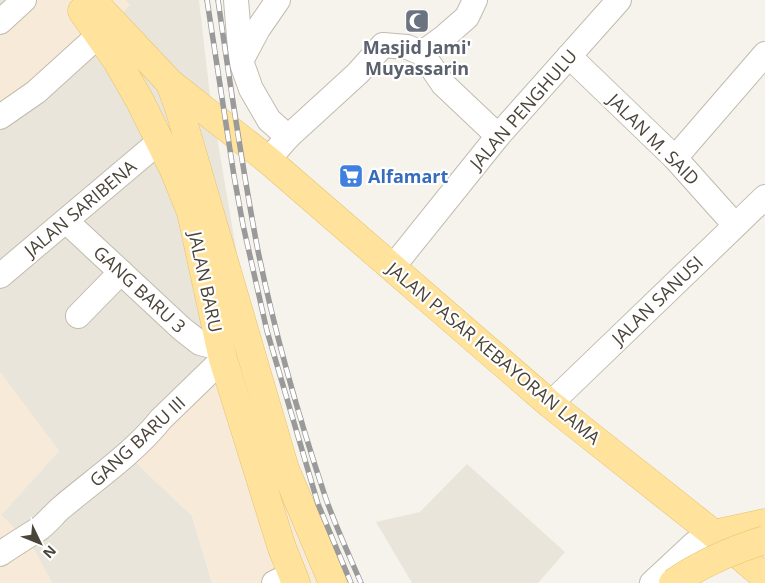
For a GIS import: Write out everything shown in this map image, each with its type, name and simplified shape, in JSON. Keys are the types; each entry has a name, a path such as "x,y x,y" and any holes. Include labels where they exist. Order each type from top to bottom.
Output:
{"main road":[{"name":"JALAN BARU","path":"74,0 100,34 135,93 174,170 191,212 222,353 282,548 287,580"},
{"name":"JALAN PASAR KEBAYORAN LAMA","path":"92,0 170,82 268,160 550,404 714,534 765,577"},
{"name":"JALAN BARU","path":"170,82 285,469 333,583"},
{"name":"JALAN PASAR KEBAYORAN LAMA","path":"179,108 226,126"},
{"path":"714,534 765,523"},
{"path":"674,583 696,568 721,555 765,540"},
{"path":"698,583 711,575 765,554"}],"street":[{"path":"0,22 24,0"},
{"path":"236,0 241,61 251,90 269,120 288,137"},
{"path":"241,61 258,29 278,0"},
{"path":"422,53 466,18 475,0"},
{"name":"JALAN PENGHULU","path":"392,268 498,136 619,0"},
{"path":"0,117 36,92 100,34"},
{"path":"268,160 288,137 358,73 384,45 407,47 422,53 443,84 498,136"},
{"path":"676,158 765,54"},
{"name":"JALAN M. SAID","path":"569,56 676,158 735,225"},
{"name":"JALAN SARIBENA","path":"0,276 160,141"},
{"name":"JALAN SANUSI","path":"550,404 765,197"},
{"name":"GANG BARU 3","path":"66,220 182,329 200,342 222,353"},
{"path":"78,316 121,272"},
{"name":"GANG BARU III","path":"0,554 38,529 136,446 154,429 222,353"},
{"path":"652,583 695,543 714,534"}],"shaded area":[{"path":"0,0 199,0 210,96 251,337 130,457 192,516 212,583 52,583 31,544 1,515 59,451 0,372"},
{"path":"36,0 126,0 130,5 90,48 3,130 0,126 0,34"},
{"path":"251,337 330,583 212,583 192,516 130,457"},
{"path":"0,372 59,451 1,515 31,544 52,583 0,583"},
{"path":"467,464 565,552 538,583 412,583 376,522 420,512"}],"railway":[{"path":"207,0 234,176 267,331 318,504 351,583"},
{"path":"218,0 247,188 258,251 272,313 297,407 326,499 361,583"}],"place":[{"name":"Masjid Jami' Muyassarin","path":"417,21"},
{"name":"Alfamart","path":"351,176"}]}
